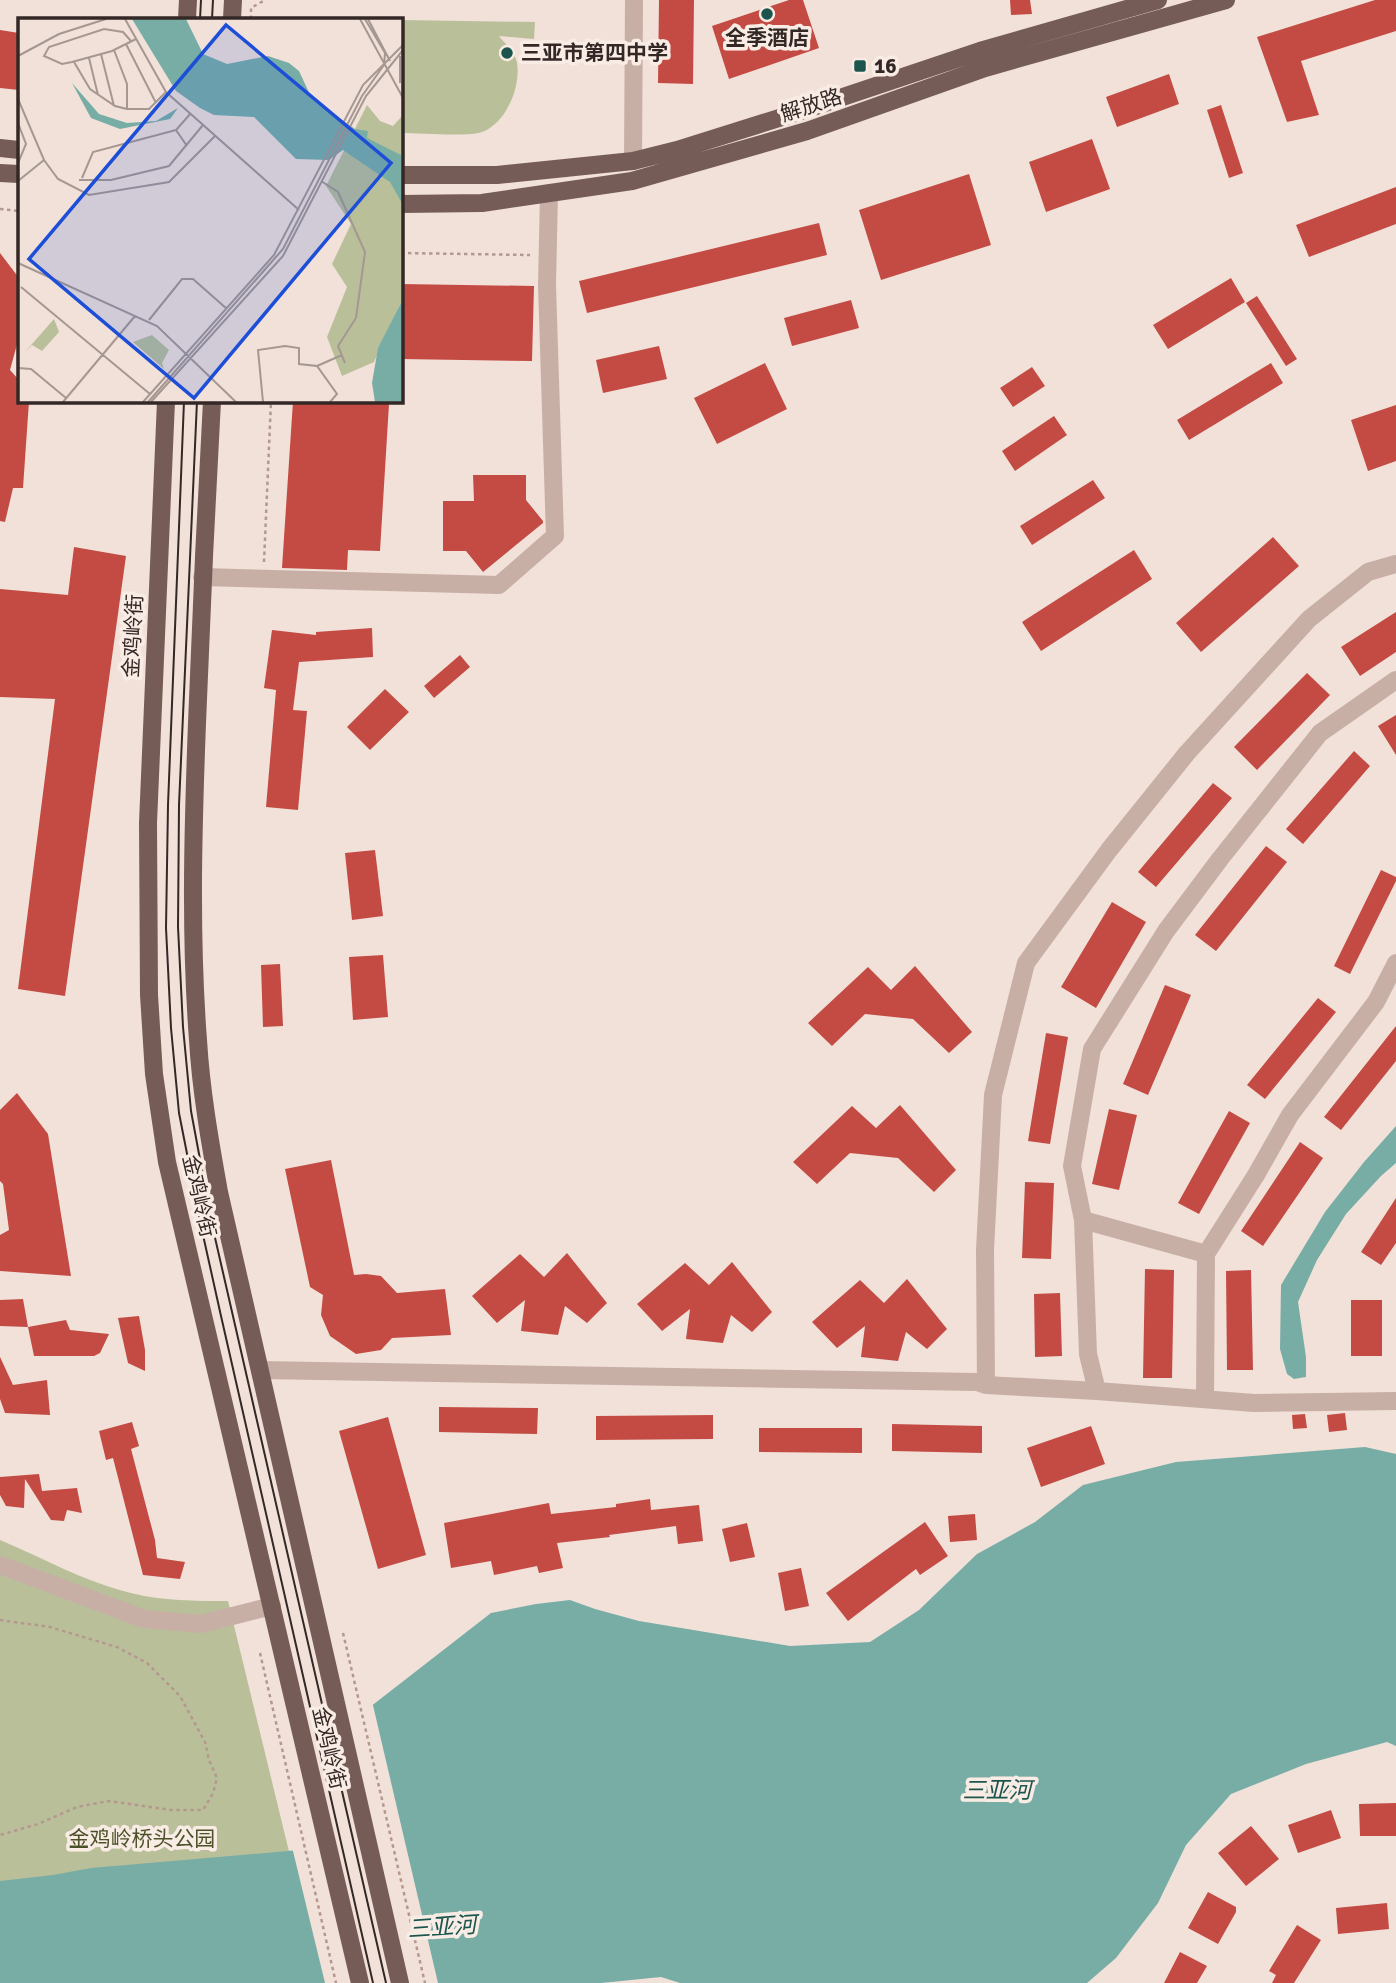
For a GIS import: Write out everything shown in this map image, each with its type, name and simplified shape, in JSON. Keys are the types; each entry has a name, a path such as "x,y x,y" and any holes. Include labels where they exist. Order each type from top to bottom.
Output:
{"main road":[{"path":"187,18 188,0"},
{"path":"232,18 233,0"},
{"name":"解放路","path":"402,175 497,175 633,161 795,113 980,51 1158,0"},
{"name":"解放路","path":"402,204 482,203 632,181 807,131 985,68 1226,0"},
{"path":"0,148 18,150"},
{"path":"0,173 18,174"},
{"name":"金鸡岭街","path":"166,402 148,822 149,995 154,1074 167,1162 360,1983"},
{"name":"金鸡岭街","path":"212,402 193,820 193,933 198,1041 207,1122 219,1192 400,1983"}],"street":[{"path":"633,161 634,0"},
{"path":"202,577 499,585 555,536 547,285 550,193"},
{"path":"986,1385 985,1251 993,1096 1026,963 1109,850 1187,753 1309,619 1368,572 1396,564"},
{"path":"1097,1391 1088,1354 1083,1220 1072,1166 1092,1049 1166,931 1320,733 1396,680"},
{"path":"1205,1399 1206,1254 1290,1115 1376,1002 1396,963"},
{"path":"1083,1220 1206,1254"},
{"path":"260,1370 963,1381 986,1385 1254,1403 1396,1401"},
{"path":"0,1565 144,1619 201,1624 272,1606"}],"path":[{"path":"251,18 251,8 265,0"},
{"path":"0,209 18,211"},
{"path":"402,253 548,256"},
{"path":"264,579 271,402"},
{"path":"0,1620 50,1627 117,1647 147,1663 180,1696 205,1742 217,1778 213,1793 203,1810 171,1810 108,1801 77,1807 38,1824 0,1835"},
{"path":"343,1633 425,1983"},
{"path":"260,1653 336,1983"}],"green space":[{"path":"402,20 535,22 534,39 499,36 514,55 518,72 514,93 505,113 482,132 455,135 402,133"},
{"name":"金鸡岭桥头公园","path":"0,1540 81,1576 131,1593 191,1601 228,1601 321,1983 0,1983"}],"water":[{"path":"1396,1126 1396,1163 1346,1214 1317,1260 1298,1302 1306,1357 1306,1377 1294,1379 1287,1374 1280,1349 1281,1285 1325,1212"},
{"name":"三亚河","path":"1365,1447 1396,1454 1396,1746 1387,1742 1306,1764 1231,1794 1186,1845 1158,1903 1116,1958 1087,1983 680,1983 661,1977 601,1983 0,1983 0,1881 91,1868 299,1850 325,1742 491,1613 570,1600 639,1621 790,1646 870,1642 919,1610 977,1554 1035,1522 1083,1485 1176,1462"}],"pier":[{"path":"372,1701 438,1983 325,1983 292,1847 296,1846 322,1740"}],"building":[{"path":"659,0 694,0 693,84 658,83"},
{"path":"789,0 803,0 819,48 729,79 712,26"},
{"path":"1010,0 1030,0 1032,14 1011,15"},
{"path":"1375,0 1396,0 1396,31 1301,61 1319,115 1287,122 1257,37"},
{"path":"0,30 18,33 18,90 0,88"},
{"path":"1169,74 1179,104 1117,127 1106,97"},
{"path":"1221,105 1243,173 1229,178 1207,110"},
{"path":"1092,139 1110,189 1046,212 1029,162"},
{"path":"969,174 991,245 881,280 859,210"},
{"path":"1396,187 1396,224 1309,257 1296,225"},
{"path":"819,223 827,255 587,313 579,281"},
{"path":"0,253 18,277 18,341 10,370 18,379 18,402 29,402 23,488 13,488 5,522 0,521"},
{"path":"1231,278 1245,302 1168,349 1153,325"},
{"path":"402,284 534,286 532,361 402,359"},
{"path":"1257,296 1297,359 1286,366 1246,303"},
{"path":"851,300 859,328 792,346 784,318"},
{"path":"659,346 667,379 603,393 596,360"},
{"path":"765,363 787,409 717,444 694,398"},
{"path":"1271,363 1283,383 1189,440 1177,420"},
{"path":"1032,367 1045,386 1013,407 1000,388"},
{"path":"293,402 389,404 380,551 348,550 347,570 282,568"},
{"path":"1396,405 1396,461 1368,471 1351,420"},
{"path":"1054,416 1067,435 1015,471 1002,451"},
{"path":"473,475 526,475 526,500 543,521 483,572 466,551 443,551 443,501 474,501"},
{"path":"1093,480 1105,498 1032,545 1020,526"},
{"path":"1273,537 1299,566 1201,652 1176,623"},
{"path":"74,547 126,556 65,996 18,989 55,699 0,697 0,589 68,595"},
{"path":"1134,550 1152,579 1041,651 1022,622"},
{"path":"1396,612 1396,652 1360,676 1341,647"},
{"path":"372,628 373,657 299,662 293,710 307,711 298,810 266,807 276,690 264,688 272,630 316,635 316,632"},
{"path":"460,655 470,667 434,698 424,686"},
{"path":"1307,673 1330,695 1257,770 1234,747"},
{"path":"385,689 409,712 370,750 347,727"},
{"path":"1396,715 1396,755 1378,726"},
{"path":"1354,751 1370,766 1303,844 1286,829"},
{"path":"1213,783 1232,798 1156,887 1138,872"},
{"path":"1266,846 1287,862 1216,951 1195,935"},
{"path":"375,850 383,916 352,920 345,853"},
{"path":"1381,870 1396,877 1396,881 1350,974 1334,966"},
{"path":"1112,902 1146,922 1096,1008 1061,987"},
{"path":"383,955 388,1017 353,1020 349,957"},
{"path":"280,964 283,1026 263,1027 261,965"},
{"path":"915,966 972,1032 949,1053 913,1019 865,1014 832,1046 808,1023 868,967 891,990"},
{"path":"1165,985 1191,995 1148,1095 1123,1084"},
{"path":"1318,998 1336,1012 1265,1099 1247,1085"},
{"path":"1396,1026 1396,1061 1341,1130 1324,1117"},
{"path":"1046,1033 1068,1037 1050,1144 1028,1141"},
{"path":"17,1093 48,1134 71,1276 0,1271 0,1235 9,1230 3,1184 0,1181 0,1110"},
{"path":"900,1105 956,1170 934,1192 898,1158 850,1153 817,1184 793,1162 852,1106 876,1128"},
{"path":"1109,1109 1137,1115 1119,1190 1092,1184"},
{"path":"1229,1111 1250,1123 1199,1214 1178,1203"},
{"path":"1300,1142 1323,1158 1263,1246 1241,1231"},
{"path":"331,1160 354,1275 381,1276 397,1293 445,1289 451,1335 392,1338 381,1350 356,1354 330,1336 321,1315 323,1295 310,1287 285,1169"},
{"path":"1025,1182 1054,1183 1051,1259 1022,1258"},
{"path":"1396,1198 1396,1243 1381,1265 1361,1252"},
{"path":"567,1253 607,1303 587,1323 565,1306 558,1335 521,1331 525,1300 497,1323 472,1296 520,1254 544,1277"},
{"path":"732,1262 772,1312 752,1332 731,1315 723,1343 686,1339 690,1309 662,1331 637,1304 685,1263 709,1285"},
{"path":"1145,1269 1174,1270 1172,1378 1143,1378"},
{"path":"1251,1270 1253,1370 1227,1370 1226,1271"},
{"path":"907,1279 947,1329 927,1349 906,1332 898,1361 861,1357 865,1326 837,1348 812,1322 860,1280 884,1303"},
{"path":"1060,1293 1062,1356 1035,1357 1034,1294"},
{"path":"23,1299 28,1327 0,1326 0,1300"},
{"path":"1351,1300 1382,1300 1382,1356 1351,1356"},
{"path":"139,1316 145,1350 145,1371 128,1363 118,1318"},
{"path":"66,1320 70,1330 109,1334 100,1353 94,1356 34,1356 28,1327"},
{"path":"0,1357 13,1385 47,1380 50,1415 5,1413 0,1399"},
{"path":"439,1407 538,1408 537,1434 439,1432"},
{"path":"1345,1413 1347,1430 1329,1432 1327,1415"},
{"path":"1305,1414 1307,1428 1293,1429 1292,1415"},
{"path":"713,1415 713,1439 596,1440 596,1416"},
{"path":"388,1417 426,1555 378,1569 339,1431"},
{"path":"132,1422 139,1446 131,1449 155,1540 157,1558 185,1562 180,1579 143,1575 113,1458 106,1460 99,1431"},
{"path":"892,1424 982,1426 982,1453 892,1451"},
{"path":"1091,1426 1105,1464 1041,1487 1027,1448"},
{"path":"759,1428 862,1428 862,1453 759,1452"},
{"path":"39,1474 42,1491 77,1488 82,1513 67,1510 64,1521 51,1520 25,1479 24,1508 6,1506 0,1495 0,1477"},
{"path":"650,1499 651,1510 699,1505 703,1541 678,1544 676,1526 557,1543 563,1568 539,1573 537,1566 494,1575 491,1561 451,1568 444,1523 549,1503 551,1514 616,1507 616,1504"},
{"path":"975,1514 977,1540 950,1542 948,1516"},
{"path":"925,1522 948,1556 920,1575 916,1569 848,1621 826,1593"},
{"path":"747,1523 755,1557 730,1562 722,1529"},
{"path":"801,1568 809,1606 785,1611 778,1573"},
{"path":"1396,1803 1396,1836 1360,1836 1359,1804"},
{"path":"1331,1810 1341,1838 1298,1853 1288,1825"},
{"path":"1251,1826 1279,1859 1246,1886 1218,1853"},
{"path":"1208,1892 1236,1907 1236,1912 1218,1944 1188,1928"},
{"path":"1387,1903 1389,1929 1338,1934 1336,1908"},
{"path":"1297,1925 1321,1940 1294,1983 1272,1983 1276,1975 1269,1971"},
{"path":"1180,1952 1207,1966 1197,1983 1164,1983"}],"tram line":[{"path":"200,18 201,0"},
{"path":"212,18 213,0"},
{"path":"184,402 168,805 166,928 179,1113 221,1316 373,1983"},
{"path":"197,402 179,805 178,927 191,1111 213,1229 386,1983"}],"place":[{"name":"全季酒店","path":"767,14"},
{"name":"三亚市第四中学","path":"507,53"},
{"name":"16","path":"860,66"}]}
